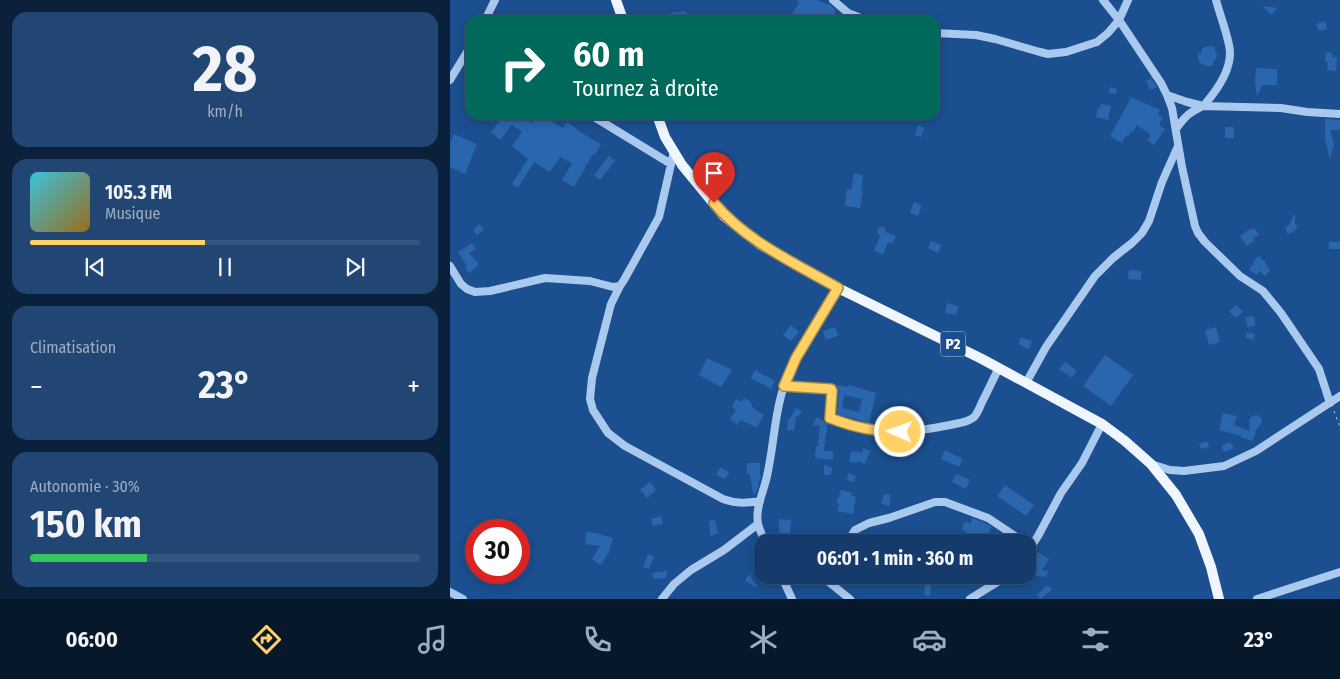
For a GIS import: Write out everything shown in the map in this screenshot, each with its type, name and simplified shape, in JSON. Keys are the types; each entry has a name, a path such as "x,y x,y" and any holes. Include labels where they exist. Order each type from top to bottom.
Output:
{"main road":[{"path":"616,0 621,15"},
{"name":"P2","path":"659,120 665,137 682,165 724,216 761,244 838,288 999,368 1102,424 1125,441 1151,464 1176,496 1199,534 1211,567 1219,599"}],"street":[{"path":"488,15 495,0"},
{"path":"833,0 853,15"},
{"path":"1103,0 1119,20 1167,95 1172,108 1195,226 1198,233 1240,276 1263,291 1281,313 1319,369 1330,403"},
{"path":"940,33 995,38 1040,52 1056,54 1097,42 1119,20 1128,0"},
{"path":"1176,129 1184,117 1203,106 1223,78 1229,64 1230,46 1216,0"},
{"path":"450,80 465,55"},
{"path":"1167,95 1203,106 1281,108 1340,114"},
{"path":"598,120 671,164"},
{"path":"1026,383 1046,347 1095,276 1112,258 1142,233 1149,221 1162,182 1179,145"},
{"path":"674,152 660,217 611,304 594,371 590,399 608,434 624,446 732,503 760,501"},
{"path":"450,266 461,284 466,289 475,292 490,291 545,278 590,281 613,287 620,286"},
{"path":"762,534 758,524 760,501 767,476 775,425 785,383 796,358 838,288"},
{"path":"785,383 831,389 833,395 830,418 872,431 919,431 964,422 972,418 979,409 999,368"},
{"path":"1151,464 1170,470 1184,471 1224,466 1256,452 1340,396"},
{"path":"1036,538 1061,493 1082,463 1102,424"},
{"path":"852,534 855,530 869,523 935,502 945,502 988,518 1010,534"},
{"path":"662,599 674,584 691,570 724,550 758,524"},
{"path":"1257,599 1340,572"},
{"path":"785,584 792,599"},
{"path":"831,584 850,599"},
{"path":"970,599 994,584"},
{"path":"450,592 463,599"}],"path":[{"path":"1330,403 1340,426"}],"building":[{"path":"796,0 817,0 829,4 836,10 834,15 791,15 799,3"},
{"path":"1262,6 1277,8 1271,15"},
{"path":"686,11 686,15 670,15 670,13"},
{"path":"1325,21 1327,29 1319,31 1316,24"},
{"path":"1208,46 1215,47 1215,52 1217,51 1213,66 1206,66 1199,62 1198,59 1198,53 1202,53 1202,48"},
{"path":"1326,52 1332,53 1332,57 1337,57 1336,71 1327,70 1328,62 1325,62"},
{"path":"1256,68 1277,69 1277,85 1263,85 1257,96 1255,84"},
{"path":"1151,79 1157,87 1150,90 1146,81"},
{"path":"1110,87 1117,89 1116,94 1108,93"},
{"path":"1131,97 1160,110 1158,115 1163,118 1159,125 1165,129 1154,145 1147,140 1151,135 1137,125 1129,136 1126,135 1122,143 1110,136"},
{"path":"1101,104 1111,106 1108,120 1096,117"},
{"path":"1325,119 1340,120 1340,130 1330,130 1334,145 1330,159 1325,139"},
{"path":"500,120 528,120 532,123 534,120 550,120 563,128 567,122 601,144 574,187 562,180 572,163 560,157 550,172 534,162 518,188 512,184 528,159 512,146 522,132 512,125 500,140 491,132"},
{"path":"918,125 924,128 921,137 915,135"},
{"path":"1225,127 1234,127 1234,138 1225,138"},
{"path":"454,134 477,144 465,174 450,167 450,143"},
{"path":"609,156 615,161 600,180 594,175"},
{"path":"854,173 863,175 861,191 863,192 860,208 845,206 847,189 851,190"},
{"path":"914,202 922,205 918,216 910,213"},
{"path":"1295,213 1295,224 1298,227 1288,234 1285,227 1289,225"},
{"path":"479,224 484,229 477,235 473,230"},
{"path":"879,227 884,227 886,232 896,236 892,244 888,242 883,255 874,250 880,236 877,231"},
{"path":"1255,228 1259,235 1253,238 1255,240 1247,246 1240,236 1248,230"},
{"path":"931,241 941,245 938,253 928,248"},
{"path":"1329,242 1340,242 1340,249 1329,249"},
{"path":"472,243 476,249 469,253 479,264 470,273 465,268 467,266 458,252"},
{"path":"1260,256 1270,270 1265,276 1259,271 1257,275 1249,270 1254,259"},
{"path":"1129,270 1141,271 1141,280 1128,279"},
{"path":"947,303 958,306 956,315 945,313"},
{"path":"1237,305 1243,312 1235,318 1229,311"},
{"path":"1254,316 1255,326 1247,327 1246,317"},
{"path":"791,325 799,332 791,341 783,335"},
{"path":"835,327 838,336 826,340 823,331"},
{"path":"1216,327 1220,342 1209,345 1205,330"},
{"path":"1247,332 1255,334 1253,340 1245,337"},
{"path":"1021,337 1032,341 1029,349 1018,344"},
{"path":"1105,355 1133,375 1111,406 1083,386"},
{"path":"707,358 732,370 721,387 699,375"},
{"path":"1065,362 1077,371 1072,378 1059,369"},
{"path":"755,370 775,381 771,389 751,378"},
{"path":"837,385 848,387 849,385 876,393 869,423 837,414 839,391","holes":["844,395 862,399 859,412 842,408"]},
{"path":"744,398 751,402 752,407 764,415 757,428 741,420 737,425 730,419 736,410 732,407 736,399 741,402"},
{"path":"796,408 802,411 798,417 796,415 794,431 787,430 788,419 790,419"},
{"path":"1223,413 1237,416 1234,425 1250,431 1249,421 1251,417 1256,415 1262,419 1252,443 1252,441 1240,437 1242,436 1219,430"},
{"path":"817,417 829,425 827,425 824,451 833,451 833,460 815,458 820,425 812,426"},
{"path":"890,437 901,437 901,444 916,444 915,451 894,450 895,439 890,439"},
{"path":"1208,442 1209,447 1201,449 1199,444"},
{"path":"1230,442 1234,448 1224,452 1221,446"},
{"path":"863,448 870,451 865,464 858,461 857,463 849,462 851,451 862,453"},
{"path":"945,450 963,459 959,467 941,459"},
{"path":"747,463 760,463 761,476 756,493 753,494 750,474 747,474"},
{"path":"824,465 832,468 831,475 824,475"},
{"path":"720,467 729,472 725,479 716,475"},
{"path":"848,473 856,476 854,482 847,480"},
{"path":"956,474 970,480 966,489 952,482"},
{"path":"650,482 656,490 647,498 640,490"},
{"path":"1005,485 1034,505 1026,516 997,496"},
{"path":"841,490 852,493 852,496 856,497 853,514 837,511 839,504 836,503"},
{"path":"884,494 891,495 889,506 881,504"},
{"path":"661,516 663,524 653,526 651,519"},
{"path":"972,518 992,527 988,534 969,534 961,529 966,521 971,524"},
{"path":"779,519 791,520 790,534 779,533"},
{"path":"715,520 718,533 710,536 709,521"},
{"path":"586,532 613,538 609,552 601,565 592,559 600,546 585,544"},
{"path":"1038,552 1049,559 1042,570 1048,571 1046,577 1036,575 1036,556"},
{"path":"648,554 654,557 649,569 643,567"},
{"path":"667,571 666,578 654,579 652,573"},
{"path":"749,574 758,588 745,581"},
{"path":"925,584 931,584 930,596 924,595"},
{"path":"1047,585 1052,589 1041,599 1037,595"}],"route":[{"path":"714,203 724,216 761,244 838,288 796,358 784,386 831,389 833,395 830,418 872,431 900,432"}]}
